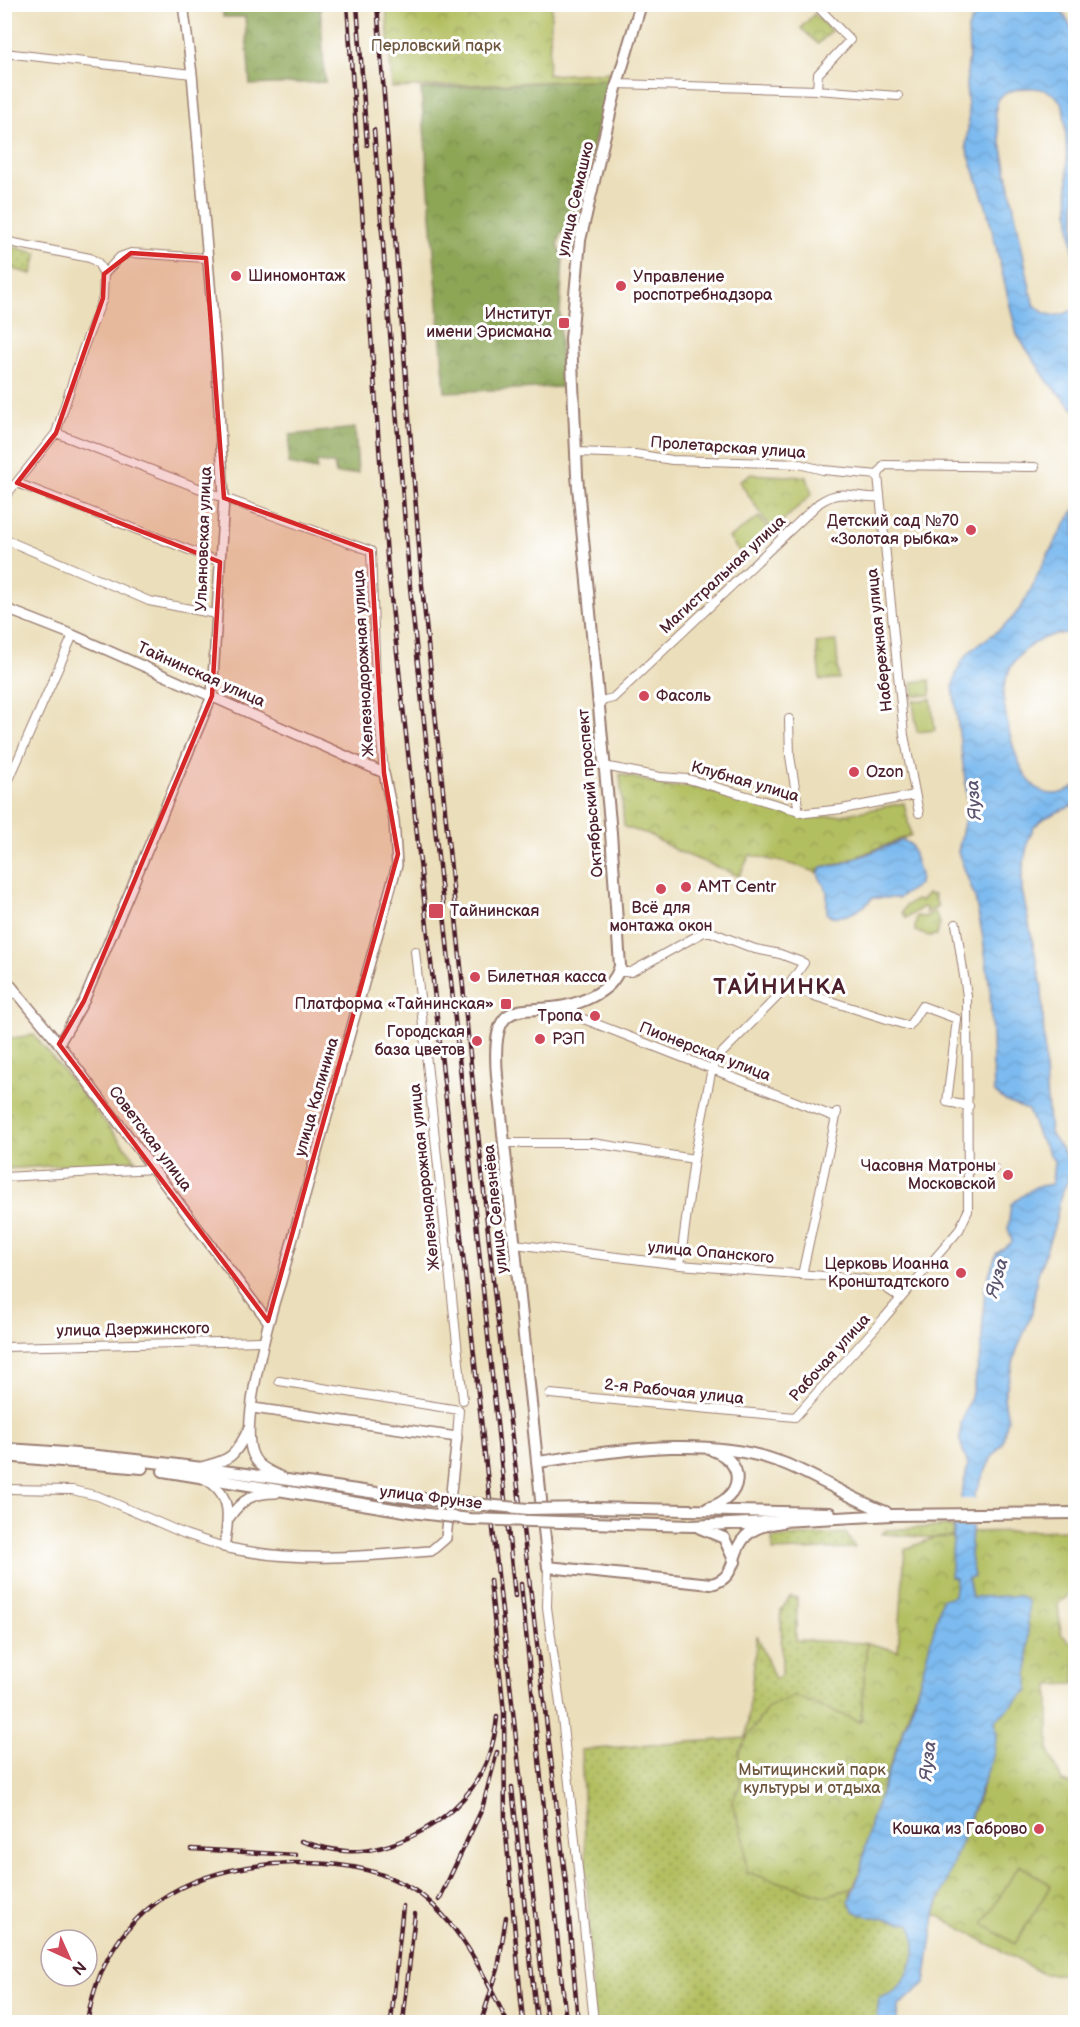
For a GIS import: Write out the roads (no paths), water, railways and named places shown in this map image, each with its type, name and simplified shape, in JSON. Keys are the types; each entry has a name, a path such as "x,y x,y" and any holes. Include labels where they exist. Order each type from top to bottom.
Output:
{"main road":[{"name":"улица Семашко","path":"577,476 571,339 576,262 617,84 641,4"},
{"name":"Октябрьский проспект","path":"577,476 620,950 618,972"},
{"path":"571,1006 607,988 618,972"},
{"name":"улица Селезнёва","path":"548,1567 495,1050 500,1024 515,1011 571,1006"},
{"path":"4,1443 73,1457"},
{"path":"694,1512 722,1504 731,1496 736,1485 736,1474 732,1463 723,1455 706,1448"},
{"name":"улица Фрунзе","path":"4,1449 289,1481 413,1498 517,1508 694,1512 797,1511 857,1516"},
{"path":"538,1462 616,1450 735,1449 783,1463 855,1501 892,1515"},
{"name":"улица Фрунзе","path":"4,1456 73,1457"},
{"path":"4,1462 73,1457"},
{"name":"улица Фрунзе","path":"197,1471 285,1492 470,1519 692,1526 857,1516 1076,1513"},
{"path":"548,1567 711,1584 727,1577 746,1535 759,1527 787,1521"},
{"path":"692,1526 714,1532 724,1538 735,1562"}],"street":[{"name":"Ульяновская улица","path":"59,1044 84,1001 212,696 224,498 216,354 192,74 183,4"},
{"path":"815,4 850,40 818,74 817,90"},
{"path":"4,53 192,74"},
{"path":"617,84 817,90 898,96"},
{"path":"4,241 90,258 98,263 104,274 103,298 83,349 56,433 4,498"},
{"path":"104,274 120,257 130,253 206,258"},
{"path":"56,433 224,498"},
{"name":"Пролетарская улица","path":"575,452 635,454 672,460 799,464 828,471 878,476"},
{"path":"878,476 884,465 1035,467"},
{"name":"Набережная улица","path":"878,476 904,735 919,813"},
{"path":"16,483 220,562"},
{"name":"Магистральная улица","path":"597,702 613,698 819,503 844,493 863,498 879,497"},
{"name":"Железнодорожная улица","path":"224,498 371,551 376,683 384,773"},
{"path":"4,539 149,601 216,614"},
{"name":"Тайнинская улица","path":"4,608 73,634 384,773"},
{"path":"4,791 73,634"},
{"path":"789,719 790,756 799,812"},
{"name":"Клубная улица","path":"604,766 660,777 688,779 799,812 842,809 915,795"},
{"name":"улица Калинина","path":"249,1428 268,1321 282,1281 398,865 394,820 384,773"},
{"path":"956,924 967,996 969,1166 994,1169"},
{"path":"618,972 631,972 708,931 755,949 780,954 804,963 789,985 719,1056 712,1068 694,1159 680,1265"},
{"name":"Железнодорожная улица","path":"415,951 463,1400"},
{"name":"Советская улица","path":"4,977 59,1044 268,1321"},
{"path":"789,985 811,995 909,1026 922,1006 957,1019 947,1102 969,1106"},
{"path":"4,996 17,993"},
{"name":"Пионерская улица","path":"571,1006 576,1016 836,1115 802,1275"},
{"path":"505,1143 593,1143 694,1159"},
{"name":"Рабочая улица","path":"795,1417 901,1298 963,1222 969,1198 969,1166"},
{"path":"4,1177 154,1169"},
{"name":"улица Опанского","path":"515,1244 680,1265 862,1279 884,1287 901,1298"},
{"name":"улица Дзержинского","path":"4,1347 263,1341"},
{"path":"4,1489 72,1490 116,1502 170,1528 224,1547 279,1557 309,1559 433,1551 446,1538 459,1410 279,1381"},
{"name":"2-я Рабочая улица","path":"550,1394 795,1417"},
{"path":"253,1408 457,1437"},
{"path":"224,1547 229,1518 228,1505 221,1491 197,1471 231,1458 240,1448 249,1428"},
{"path":"249,1428 249,1448 255,1461 289,1481"},
{"path":"229,1518 238,1505 249,1497 285,1492"},
{"path":"548,1567 546,1607 563,1726 594,2022"}],"water":[{"path":"980,5 1061,5 1075,34 1075,260 1070,222 1063,106 1051,93 1024,88 998,98 995,113 1033,303 1043,312 1053,315 1064,314 1075,308 1075,411 1049,383 1017,335 987,209 966,147 969,119 966,84 969,54 968,29 980,11"},
{"name":"Яуза","path":"1075,508 1075,633 1048,637 1026,649 1010,669 1003,696 1014,748 1030,782 1042,792 1057,794 1075,786 1075,804 1045,818 1034,827 1028,840 1022,875 1022,890 1042,987 1050,1133 1068,1158 1070,1167 1068,1181 1061,1194 1055,1224 1037,1277 1032,1313 1016,1352 1004,1398 1008,1419 1002,1444 992,1457 975,1493 970,1556 974,1577 968,1578 972,1597 1021,1596 1028,1602 1028,1690 995,1721 997,1735 993,1756 936,1909 925,1983 899,2006 896,2022 876,2022 879,1999 892,1993 902,1984 910,1968 915,1940 910,1924 860,1914 853,1910 849,1901 860,1873 871,1820 915,1699 942,1599 954,1596 956,1578 950,1577 954,1529 968,1465 960,1441 961,1423 971,1396 981,1354 985,1286 996,1254 1012,1242 1008,1228 1011,1204 1035,1187 1052,1184 1054,1161 1039,1138 1028,1110 1007,1102 994,1092 990,988 982,932 975,898 958,852 968,803 953,687 956,673 969,653 1005,625 1019,610"},
{"path":"903,840 911,845 920,875 919,884 899,898 872,898 852,913 839,916 827,914 827,892 818,874 821,867 839,865"}],"railway":[{"path":"347,4 388,570 547,2022"},
{"path":"357,4 367,145"},
{"path":"377,4 422,585 494,1290 566,1883 578,2022"},
{"path":"374,130 410,587 515,1596"},
{"path":"490,1580 504,1712 505,1823 523,2022"},
{"path":"521,1584 566,2022"},
{"path":"301,1841 334,1850 362,1851 396,1843 430,1826 460,1803 481,1773 489,1756 497,1717"},
{"path":"439,1900 482,1809 497,1752"},
{"path":"512,1787 537,2022"},
{"path":"191,1849 296,1855"},
{"path":"87,2022 97,1983 113,1950 133,1923 158,1901 188,1884 221,1873 257,1866 296,1863 342,1865 387,1876 401,1882 430,1902 444,1916 469,1950 507,2022"},
{"path":"391,2022 403,1906"},
{"path":"403,2022 415,1914"},
{"path":"481,2022 498,1969 506,1917"}],"place":[{"name":"Шиномонтаж","path":"236,276"},
{"name":"Управление роспотребнадзора","path":"621,286"},
{"name":"Институт имени Эрисмана","path":"564,323"},
{"name":"Детский сад №70 «Золотая рыбка»","path":"971,530"},
{"name":"Фасоль","path":"644,696"},
{"name":"Ozon","path":"854,772"},
{"name":"AMT Centr","path":"686,887"},
{"name":"Всё для монтажа окон","path":"661,889"},
{"name":"Тайнинская","path":"436,911"},
{"name":"Билетная касса","path":"475,977"},
{"name":"Платформа «Тайнинская»","path":"506,1004"},
{"name":"Тропа","path":"595,1016"},
{"name":"РЭП","path":"540,1039"},
{"name":"Городская база цветов","path":"477,1041"},
{"name":"Часовня Матроны Московской","path":"1008,1175"},
{"name":"Церковь Иоанна Кронштадтского","path":"961,1273"},
{"name":"Кошка из Габрово","path":"1039,1829"}],"district":[{"name":"ТАЙНИНКА","path":"780,987"}],"park label":[{"name":"Перловский парк","path":"436,46"},
{"name":"Мытищинский парк культуры и отдыха","path":"812,1779"}]}
